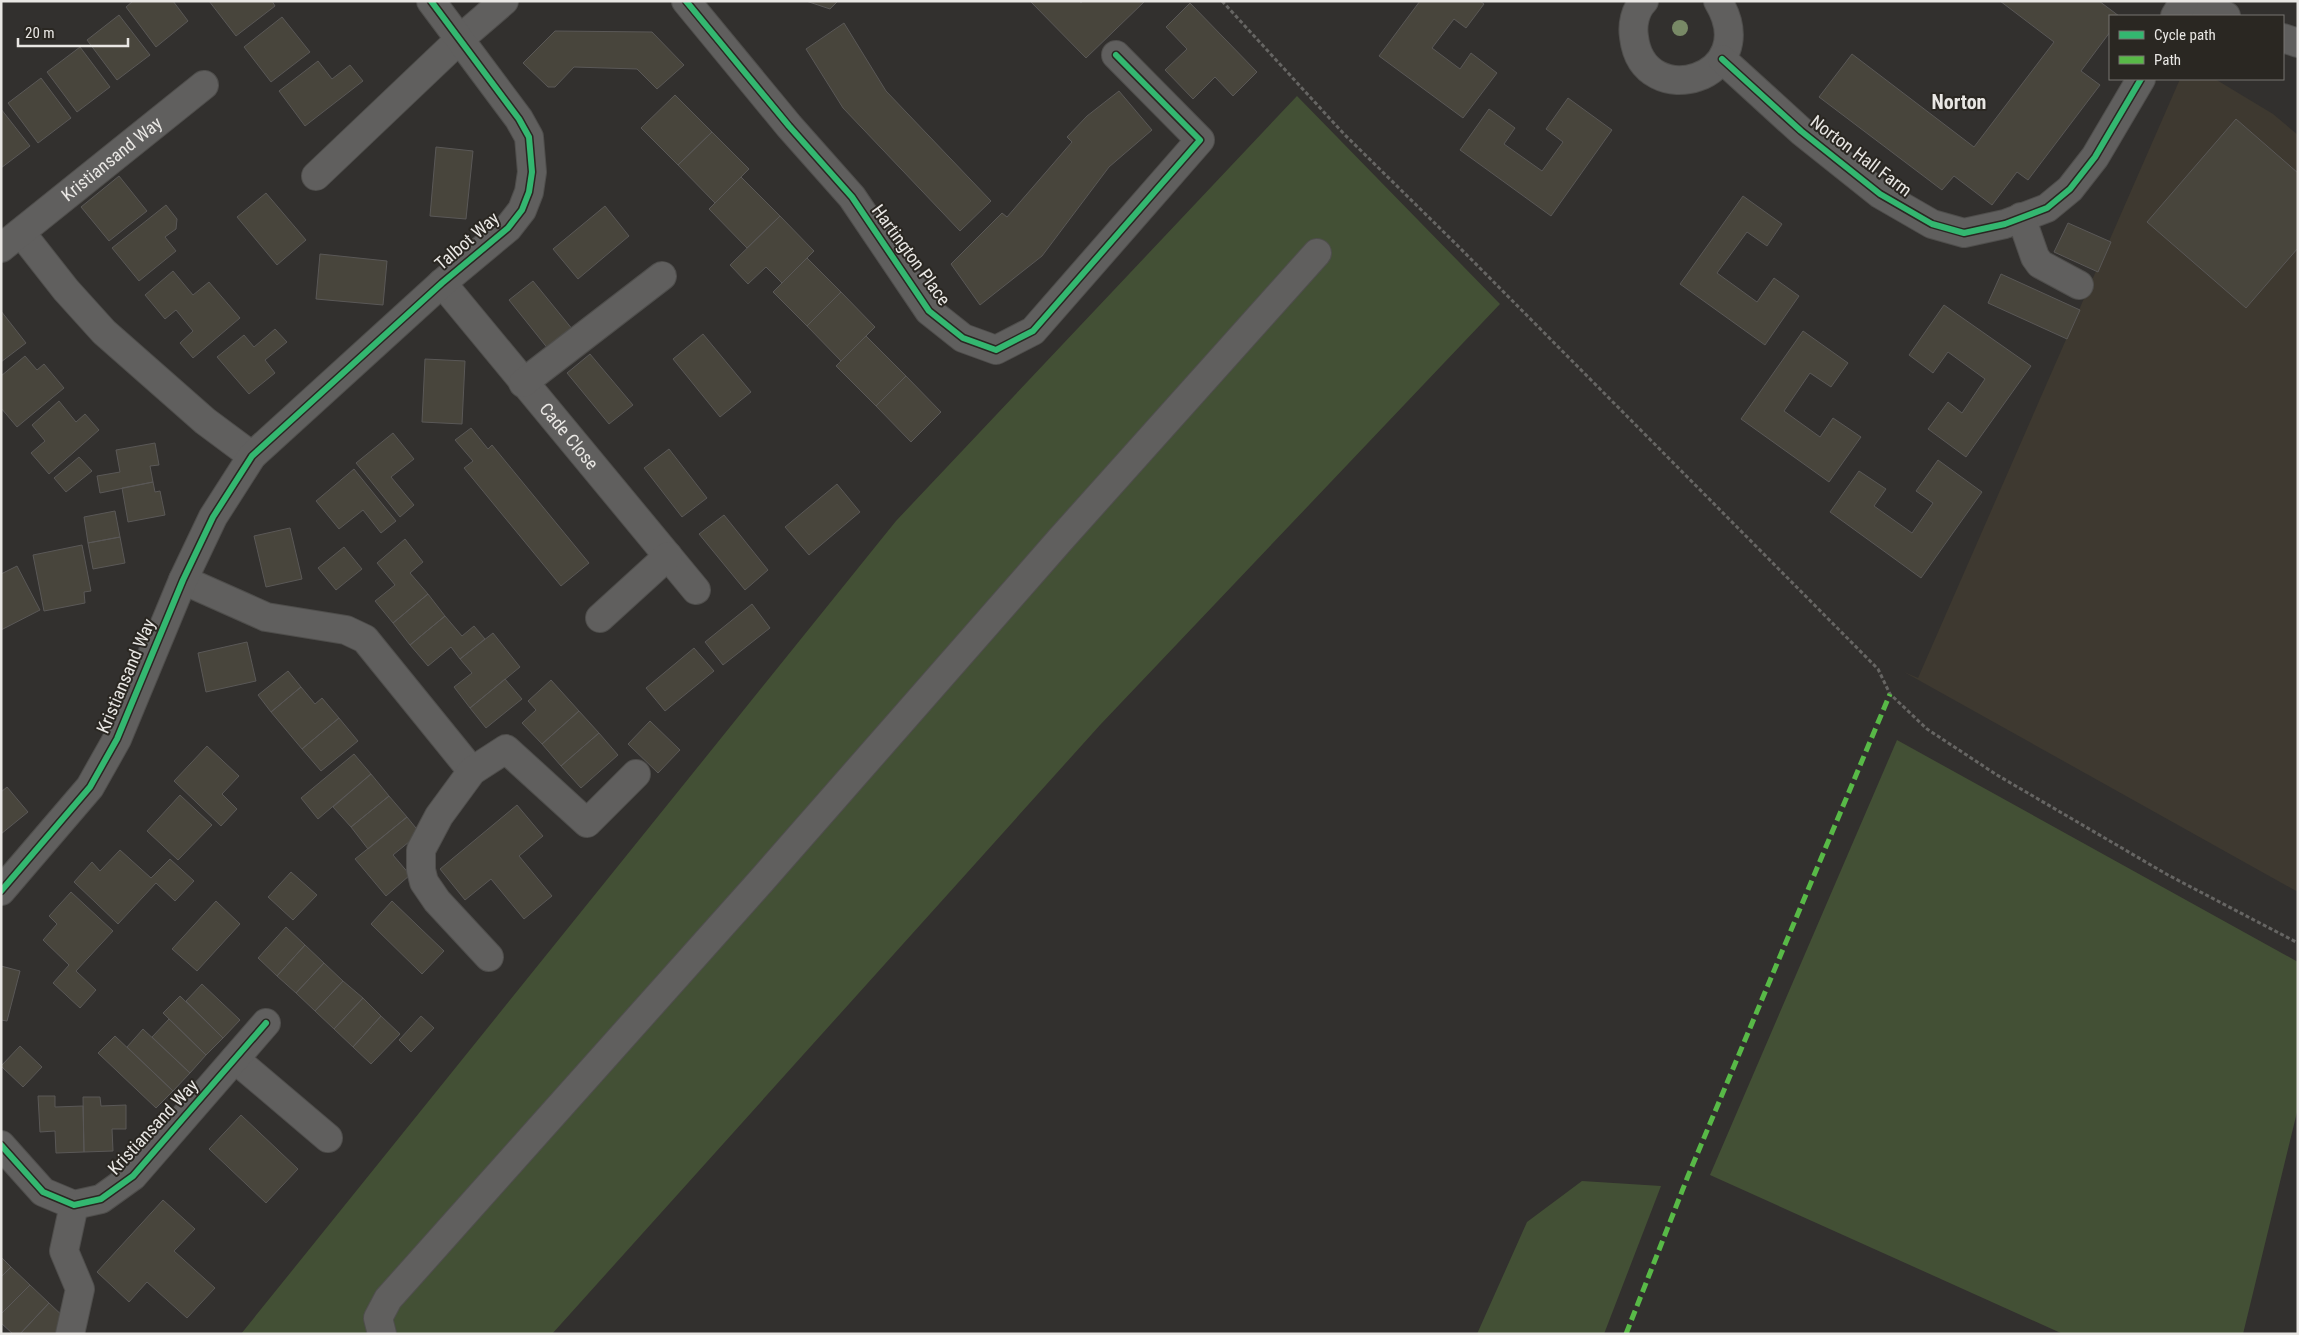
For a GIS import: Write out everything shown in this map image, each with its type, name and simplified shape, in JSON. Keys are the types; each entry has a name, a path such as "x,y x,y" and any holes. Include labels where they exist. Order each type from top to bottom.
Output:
{"street":[{"name":"Talbot Way","path":"252,456 442,283 508,228 522,210 529,192 532,172 529,137 519,119 431,1"},
{"path":"316,176 460,39 504,1"},
{"name":"Hartington Place","path":"686,1 789,126 852,197 929,311 963,338 996,350 1033,332 1200,140 1116,55"},
{"path":"1644,1 1640,6 1632,27 1635,49 1647,68 1665,79 1686,81 1707,74 1722,59 1730,38 1728,17 1718,1"},
{"path":"2176,15 2184,1"},
{"path":"2196,1 2224,15"},
{"path":"2284,38 2298,43"},
{"name":"Norton Hall Farm","path":"1722,59 1801,131 1880,194 1932,224 1964,233 2004,224 2047,208 2070,190 2095,156 2140,80"},
{"name":"Kristiansand Way","path":"1,891 90,787 117,739 183,580 213,517 252,456 206,421 104,332 66,290 12,241 74,188 204,85"},
{"path":"2021,218 2035,257 2040,264 2079,285"},
{"path":"382,1334 378,1318 388,1299 762,880 1066,533 1317,252"},
{"path":"523,383 662,276"},
{"name":"Cade Close","path":"442,283 696,590"},
{"path":"600,618 668,556"},
{"path":"183,580 266,617 346,630 365,639 472,771"},
{"path":"489,957 437,901 424,882 421,870 421,850 439,816 472,771 506,749 587,823 636,774"},
{"name":"Kristiansand Way","path":"74,1205 102,1199 133,1176 266,1023"},
{"path":"235,1059 328,1138"},
{"path":"1,1145 43,1192 74,1205 64,1251 80,1289 70,1334"}],"path":[{"path":"1222,1 1344,134 1465,253 1878,669 1890,694 1927,729 1997,775 2168,875 2298,943"}],"shaded area":[{"path":"2180,80 2217,80 2273,114 2298,135 2298,892 1904,672 1918,678"}],"green space":[{"path":"1297,96 1500,304 1100,725 552,1334 241,1334 896,521"},
{"path":"1897,740 2298,962 2298,1108 2243,1334 2063,1334 1710,1175"},
{"path":"1582,1181 1661,1186 1604,1334 1477,1334 1527,1222"}],"building":[{"path":"133,1 173,1 188,21 156,47 126,7"},
{"path":"209,1 272,1 275,6 236,36"},
{"path":"806,1 838,1 830,9"},
{"path":"1030,1 1079,1 1081,3 1083,1 1145,1 1086,58"},
{"path":"1420,1 1480,1 1484,4 1466,28 1454,19 1432,48 1460,69 1471,53 1497,73 1463,118 1379,56"},
{"path":"2000,1 2099,1 2118,15 2109,15 2109,33 2081,71 2100,85 2028,180 2017,172 1992,205 1954,176 1942,190 1819,97 1852,54 1974,147 2054,42"},
{"path":"1190,3 1257,72 1233,96 1215,77 1193,99 1165,70 1187,49 1166,27"},
{"path":"119,15 150,55 117,80 87,40"},
{"path":"282,17 310,52 271,82 244,47"},
{"path":"844,23 886,91 991,201 960,231 843,108 806,49"},
{"path":"555,31 652,32 684,65 657,89 637,69 574,67 555,87 548,87 523,63"},
{"path":"80,47 110,87 77,112 47,72"},
{"path":"318,61 332,79 350,65 363,81 305,126 279,91"},
{"path":"41,78 71,118 38,143 8,103"},
{"path":"1119,91 1152,130 1109,167 1042,256 980,305 951,264 1002,213 1007,217 1072,142 1067,137 1087,116"},
{"path":"675,95 712,132 678,165 641,128"},
{"path":"1568,98 1612,130 1551,216 1460,150 1489,109 1515,128 1504,144 1542,171 1563,142 1546,129"},
{"path":"1,109 30,146 1,168"},
{"path":"2236,119 2298,173 2298,248 2246,308 2147,222"},
{"path":"712,132 749,169 715,203 678,165"},
{"path":"436,147 473,151 466,219 430,216"},
{"path":"119,176 147,211 109,241 81,207"},
{"path":"741,177 780,216 747,248 709,209"},
{"path":"266,193 306,240 277,265 237,217"},
{"path":"1743,196 1782,224 1767,246 1747,232 1717,273 1757,302 1774,278 1799,296 1765,345 1680,284"},
{"path":"166,205 177,219 176,229 165,237 176,251 139,281 112,248"},
{"path":"605,206 629,236 578,279 553,249"},
{"path":"780,216 814,251 782,283 766,267 748,284 730,265"},
{"path":"2068,223 2111,242 2098,272 2054,252"},
{"path":"320,254 387,261 383,305 316,299"},
{"path":"807,258 841,292 807,326 773,292"},
{"path":"173,271 193,295 209,282 240,318 193,358 180,343 193,331 176,310 165,319 145,295"},
{"path":"2001,274 2080,310 2067,339 1988,303"},
{"path":"533,281 573,330 549,350 509,300"},
{"path":"841,292 875,327 841,361 807,326"},
{"path":"1944,305 2031,366 1966,457 1928,429 1948,402 1962,413 1985,379 1948,352 1933,373 1909,355"},
{"path":"1,311 26,343 1,362"},
{"path":"275,329 287,342 265,360 275,373 249,394 217,357 244,335 254,347"},
{"path":"1803,331 1848,363 1831,387 1810,373 1784,411 1820,437 1833,418 1861,437 1829,482 1741,419"},
{"path":"703,334 751,392 720,417 673,359"},
{"path":"866,336 906,376 876,406 836,366"},
{"path":"590,354 633,405 609,424 567,373"},
{"path":"25,356 37,370 44,364 64,388 17,427 1,408 1,376"},
{"path":"425,359 465,361 462,424 422,422"},
{"path":"906,376 941,412 911,442 876,406"},
{"path":"59,401 76,422 85,414 99,430 49,474 31,453 45,441 32,425"},
{"path":"471,428 488,449 492,445 589,563 561,586 464,468 473,461 455,440"},
{"path":"393,433 414,459 391,477 414,505 400,517 356,463"},
{"path":"155,443 159,465 150,466 153,482 100,493 97,476 120,472 116,450"},
{"path":"669,449 707,498 682,517 644,468"},
{"path":"79,457 92,471 66,492 54,478"},
{"path":"1938,460 1982,492 1921,578 1830,512 1859,471 1886,489 1874,506 1912,533 1933,503 1916,491"},
{"path":"354,469 396,521 381,533 363,510 339,529 316,501"},
{"path":"153,482 155,492 160,491 165,515 128,522 122,488"},
{"path":"837,484 860,512 809,555 785,527"},
{"path":"115,511 120,537 88,543 84,517"},
{"path":"724,515 768,570 745,590 699,534"},
{"path":"290,528 302,579 266,587 254,536"},
{"path":"120,537 125,563 93,569 88,543"},
{"path":"405,539 423,562 410,573 428,594 393,623 375,601 395,585 377,563"},
{"path":"82,545 91,591 84,592 85,603 44,611 33,555"},
{"path":"344,547 362,569 336,590 318,568"},
{"path":"17,566 40,610 1,630 1,574"},
{"path":"428,594 445,616 410,645 393,623"},
{"path":"752,604 770,628 723,665 705,642"},
{"path":"445,616 462,636 474,626 485,639 460,659 451,647 428,666 410,645"},
{"path":"493,633 520,667 470,708 454,687 472,673 460,659"},
{"path":"247,642 256,681 206,692 198,653"},
{"path":"694,648 714,671 665,711 646,688"},
{"path":"288,671 301,687 271,712 258,695"},
{"path":"505,679 522,699 486,728 470,708"},
{"path":"551,680 579,711 542,744 522,723 536,710 528,701"},
{"path":"301,687 315,704 322,698 339,718 302,749 271,712"},
{"path":"579,711 599,733 561,766 542,744"},
{"path":"339,718 358,741 321,771 302,749"},
{"path":"650,721 680,750 658,773 628,744"},
{"path":"599,733 618,755 581,788 561,766"},
{"path":"207,746 239,776 222,794 237,809 221,826 174,781"},
{"path":"354,754 371,774 318,819 301,798"},
{"path":"371,774 389,796 351,827 333,807"},
{"path":"7,787 28,812 1,834 1,792"},
{"path":"180,795 212,825 178,860 147,831"},
{"path":"389,796 407,817 368,849 351,827"},
{"path":"517,805 543,836 519,856 552,896 524,919 491,879 465,900 440,869"},
{"path":"407,817 420,833 393,855 410,875 386,896 355,859"},
{"path":"120,850 151,878 170,859 194,881 175,901 156,883 118,924 74,882 92,862 100,871"},
{"path":"291,872 317,895 293,920 268,897"},
{"path":"71,892 113,931 76,971 96,990 80,1008 53,983 69,965 43,940 57,924 49,916"},
{"path":"216,901 240,924 197,971 172,949"},
{"path":"392,901 444,951 422,974 371,924"},
{"path":"286,927 305,945 277,976 258,958"},
{"path":"305,945 324,963 296,993 277,976"},
{"path":"324,963 343,981 315,1011 296,993"},
{"path":"1,966 20,971 7,1021 1,1020"},
{"path":"343,981 363,998 334,1029 315,1011"},
{"path":"202,984 240,1020 223,1038 186,1001"},
{"path":"180,996 223,1038 206,1055 163,1013"},
{"path":"363,998 381,1016 353,1047 334,1029"},
{"path":"381,1016 400,1034 371,1064 353,1047"},
{"path":"421,1016 434,1028 411,1052 399,1040"},
{"path":"169,1019 206,1055 190,1073 152,1037"},
{"path":"143,1029 190,1073 173,1091 127,1047"},
{"path":"115,1036 173,1091 156,1108 98,1053"},
{"path":"20,1046 42,1067 23,1087 1,1066"},
{"path":"38,1096 55,1096 55,1107 83,1106 84,1152 56,1153 55,1131 40,1132"},
{"path":"83,1097 100,1097 101,1106 126,1105 126,1129 112,1129 113,1151 84,1152"},
{"path":"241,1115 298,1169 266,1203 209,1149"},
{"path":"163,1200 195,1229 174,1251 215,1288 187,1318 147,1282 129,1302 97,1272"},
{"path":"1,1257 11,1267 1,1277"},
{"path":"11,1267 30,1285 1,1314 1,1277"},
{"path":"30,1285 49,1303 20,1334 13,1334 1,1323 1,1314"},
{"path":"49,1303 68,1321 56,1334 20,1334"}],"marked path":[{"path":"1626,1334 1688,1176 1890,694"}],"cycle path":[{"path":"1,891 90,787 117,739 183,580 213,517 252,456 442,283 508,228 522,210 529,192 532,172 529,137 519,119 431,1"},
{"path":"686,1 789,126 852,197 929,311 963,338 996,350 1033,331 1200,140 1116,55"},
{"path":"1722,59 1801,131 1880,194 1932,224 1964,233 2005,224 2047,208 2070,189 2095,157 2140,80"},
{"path":"1,1145 43,1192 74,1205 101,1199 133,1176 266,1023"}],"district":[{"name":"Norton","path":"1959,102"}]}
